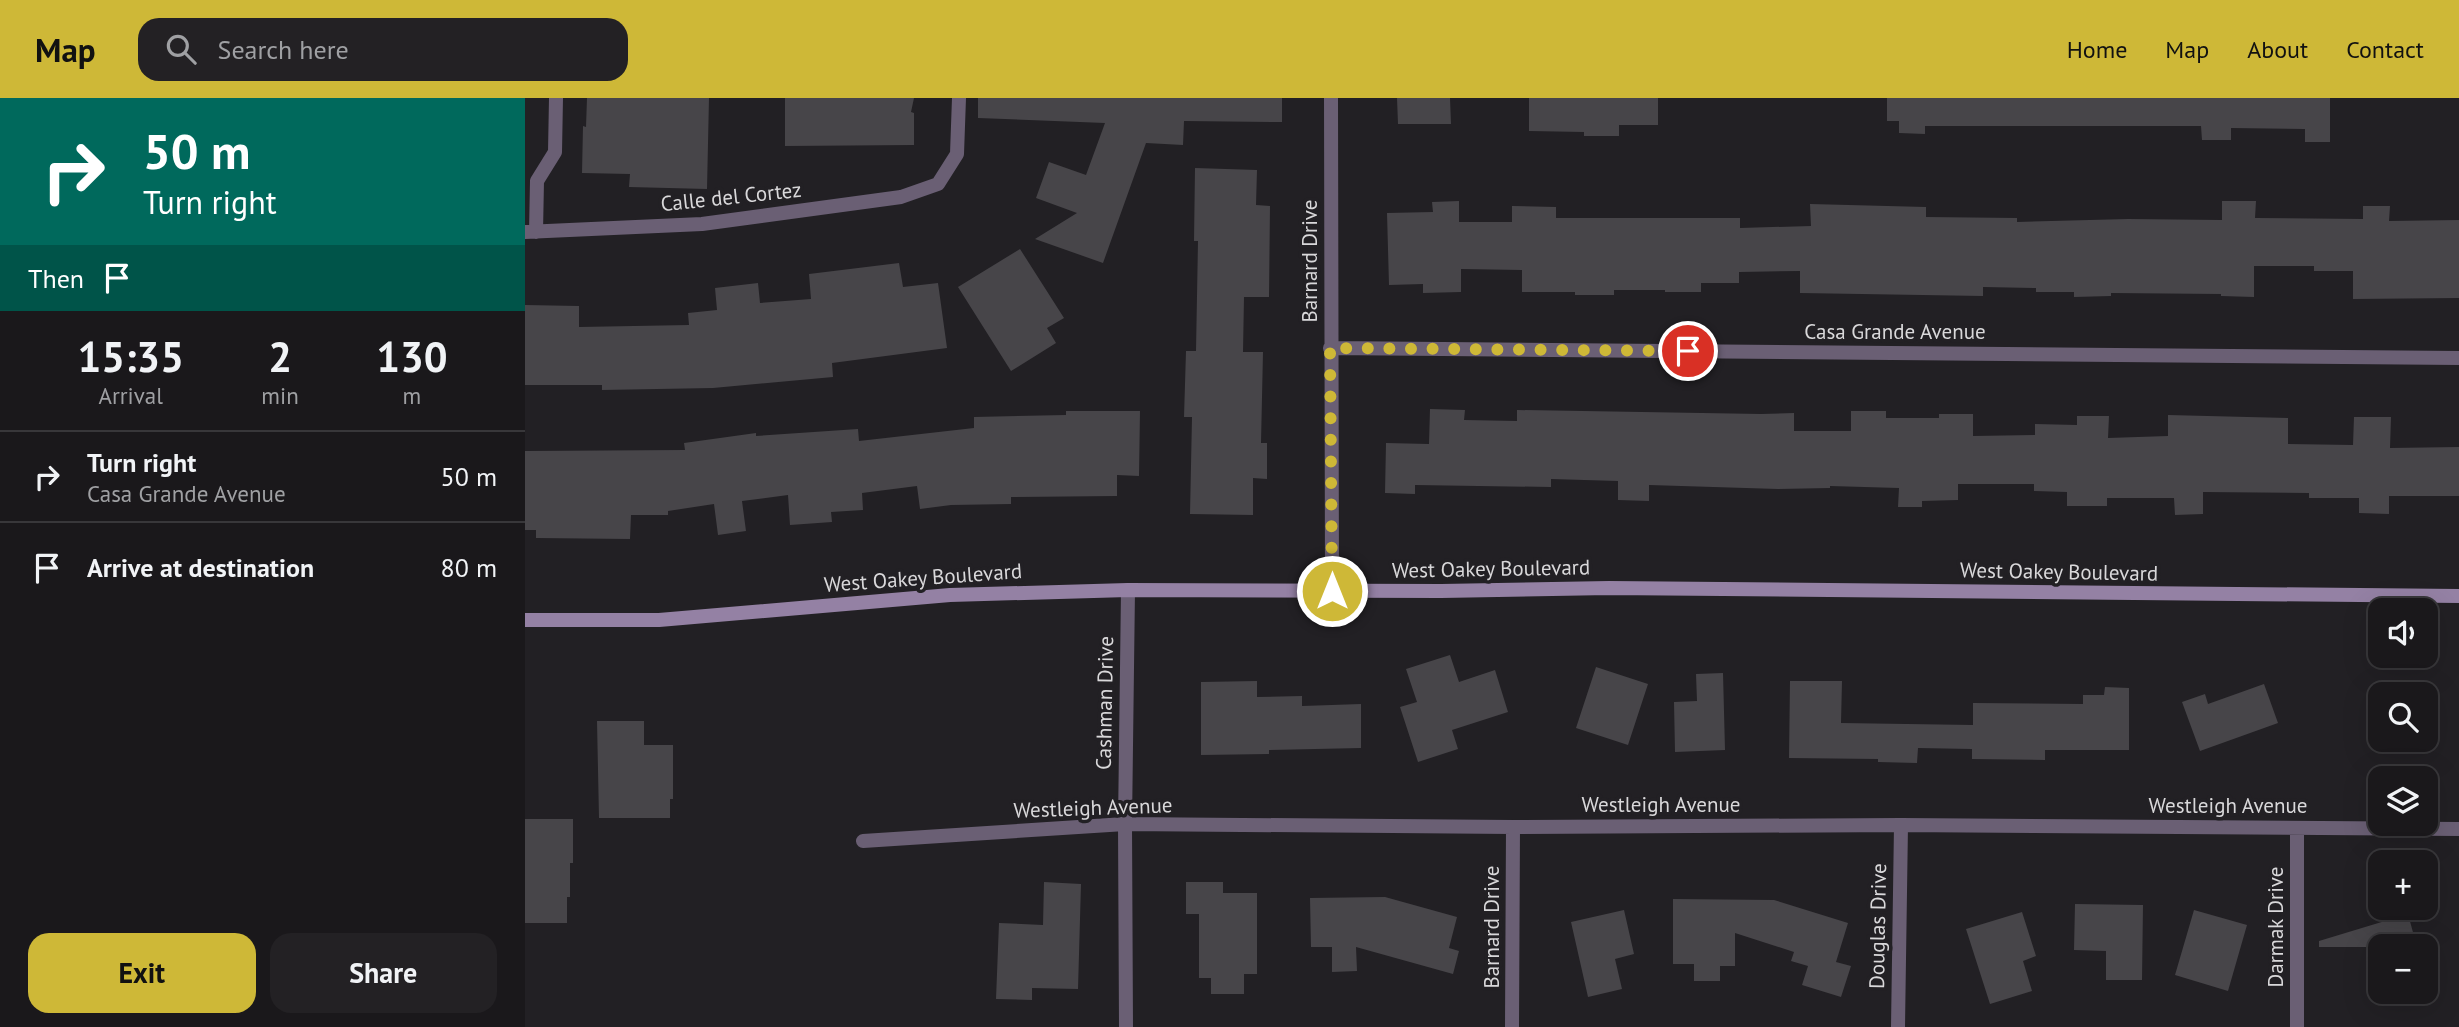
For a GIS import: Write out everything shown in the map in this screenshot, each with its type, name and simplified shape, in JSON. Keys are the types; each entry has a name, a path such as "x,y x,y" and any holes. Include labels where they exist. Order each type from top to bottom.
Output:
{"main road":[{"name":"West Oakey Boulevard","path":"525,620 659,620 950,595 1128,590 1623,588 2459,596"}],"street":[{"path":"530,232 531,178 555,152 556,98"},
{"name":"Calle del Cortez","path":"530,232 702,225 901,197 938,184 957,154 959,98"},
{"name":"Barnard Drive","path":"1331,98 1332,591"},
{"name":"Casa Grande Avenue","path":"1330,348 2459,358"},
{"name":"Cashman Drive","path":"1126,1027 1128,590"},
{"name":"Westleigh Avenue","path":"863,841 1125,824 2459,829"},
{"name":"Douglas Drive","path":"1898,1027 1901,825"},
{"name":"Barnard Drive","path":"1512,1027 1513,827"},
{"name":"Darmak Drive","path":"2297,828 2297,1027"}],"building":[{"path":"587,98 709,98 707,189 629,187 630,174 582,173 583,126 586,127"},
{"path":"785,98 914,98 911,112 914,113 914,145 785,146"},
{"path":"978,98 1282,98 1282,122 1184,121 1183,145 1146,143 1103,263 1035,239 1077,213 1036,198 1049,162 1086,175 1105,123 978,118"},
{"path":"1397,98 1450,98 1451,124 1398,124"},
{"path":"1529,98 1658,98 1658,125 1619,125 1619,136 1529,131"},
{"path":"1887,98 2330,98 2330,142 2305,142 2305,129 2231,128 2231,140 2202,140 2201,126 1925,126 1925,134 1899,133 1899,121 1887,121"},
{"path":"1195,168 1257,170 1256,205 1270,206 1269,297 1244,297 1243,352 1263,352 1261,443 1267,443 1267,479 1253,478 1253,515 1190,514 1192,417 1184,417 1186,351 1196,351 1198,241 1194,241"},
{"path":"1459,201 1459,222 1512,222 1512,206 1556,207 1556,218 1740,218 1740,228 1811,226 1810,204 1926,207 1926,217 2017,218 2017,222 2222,220 2222,201 2256,201 2255,218 2363,219 2363,206 2390,206 2389,221 2459,220 2459,298 2353,299 2353,271 2314,271 2314,266 2254,266 2254,297 2111,293 2111,296 2074,297 2074,292 1983,287 1983,296 1800,293 1800,271 1739,272 1739,283 1701,283 1701,292 1614,290 1614,295 1522,292 1522,270 1461,269 1461,292 1423,293 1423,284 1389,285 1387,213 1433,212 1432,202"},
{"path":"1020,249 1064,318 1047,328 1056,343 1011,371 958,287"},
{"path":"899,263 903,287 938,283 947,348 832,363 833,377 713,388 602,390 602,385 525,385 525,305 579,306 579,327 689,325 688,313 717,310 715,288 758,283 760,303 811,299 809,274"},
{"path":"1430,409 1465,410 1464,420 1517,421 1517,410 1794,413 1794,431 1851,431 1851,411 1886,411 1886,418 1939,418 1939,414 1973,414 1973,436 2035,435 2035,424 2077,425 2077,416 2109,416 2108,438 2168,436 2168,415 2288,418 2288,444 2353,445 2354,417 2391,417 2390,448 2459,447 2459,496 2389,496 2389,514 2359,513 2359,498 2309,498 2309,493 2203,492 2203,514 2175,515 2174,498 2107,498 2107,506 2067,506 2067,492 2034,491 2034,484 1958,484 1958,500 1922,501 1922,507 1898,507 1899,488 1830,486 1778,489 1649,485 1649,501 1618,500 1618,481 1551,479 1551,487 1415,485 1415,494 1385,493 1386,443 1429,444"},
{"path":"1066,411 1140,411 1139,476 1117,475 1117,496 1011,497 1011,504 951,505 920,509 917,486 862,493 863,510 831,512 832,522 790,525 788,495 742,501 746,531 718,535 714,504 668,511 668,515 631,515 630,539 536,538 536,530 525,530 525,451 685,450 684,443 756,433 756,436 858,429 859,441 974,428 974,417 1066,415"},
{"path":"1450,655 1459,682 1495,670 1508,712 1452,730 1458,749 1418,762 1400,707 1417,702 1406,669"},
{"path":"1596,667 1648,684 1628,745 1576,728"},
{"path":"1723,673 1725,750 1675,752 1674,702 1697,701 1696,674"},
{"path":"1257,681 1257,697 1302,696 1302,706 1361,704 1361,748 1201,755 1201,682"},
{"path":"1790,681 1842,681 1841,723 1973,725 1973,703 2083,704 2083,695 2104,695 2105,687 2129,688 2129,750 2045,750 2045,760 1972,759 1972,749 1918,748 1917,763 1878,762 1878,759 1789,758"},
{"path":"2264,684 2278,723 2200,751 2182,702 2205,694 2208,704"},
{"path":"597,721 644,721 644,745 673,745 673,799 670,799 670,818 599,818"},
{"path":"525,819 573,819 573,863 570,863 567,923 525,923"},
{"path":"1044,882 1081,884 1078,989 1032,988 1032,1000 996,999 999,923 1043,925"},
{"path":"1186,882 1223,882 1223,893 1257,893 1257,974 1244,974 1244,994 1211,994 1211,978 1199,978 1199,914 1186,914"},
{"path":"1385,897 1457,917 1449,948 1459,951 1453,974 1356,947 1357,971 1332,972 1332,947 1311,947 1310,898"},
{"path":"1673,899 1774,900 1848,923 1836,962 1851,966 1841,997 1802,985 1808,966 1791,961 1794,952 1735,933 1735,966 1720,966 1720,981 1694,981 1694,964 1673,964"},
{"path":"2075,904 2143,905 2142,980 2106,980 2106,951 2074,950"},
{"path":"1624,910 1634,954 1615,959 1622,989 1588,997 1571,922"},
{"path":"2194,910 2247,925 2228,991 2175,975"},
{"path":"2022,912 2036,956 2023,961 2032,991 1990,1004 1966,929"},
{"path":"2388,920 2410,920 2413,934 2368,934 2368,947 2319,947 2319,941"}],"route":[{"path":"1332,591 1330,348 1688,351"}]}
